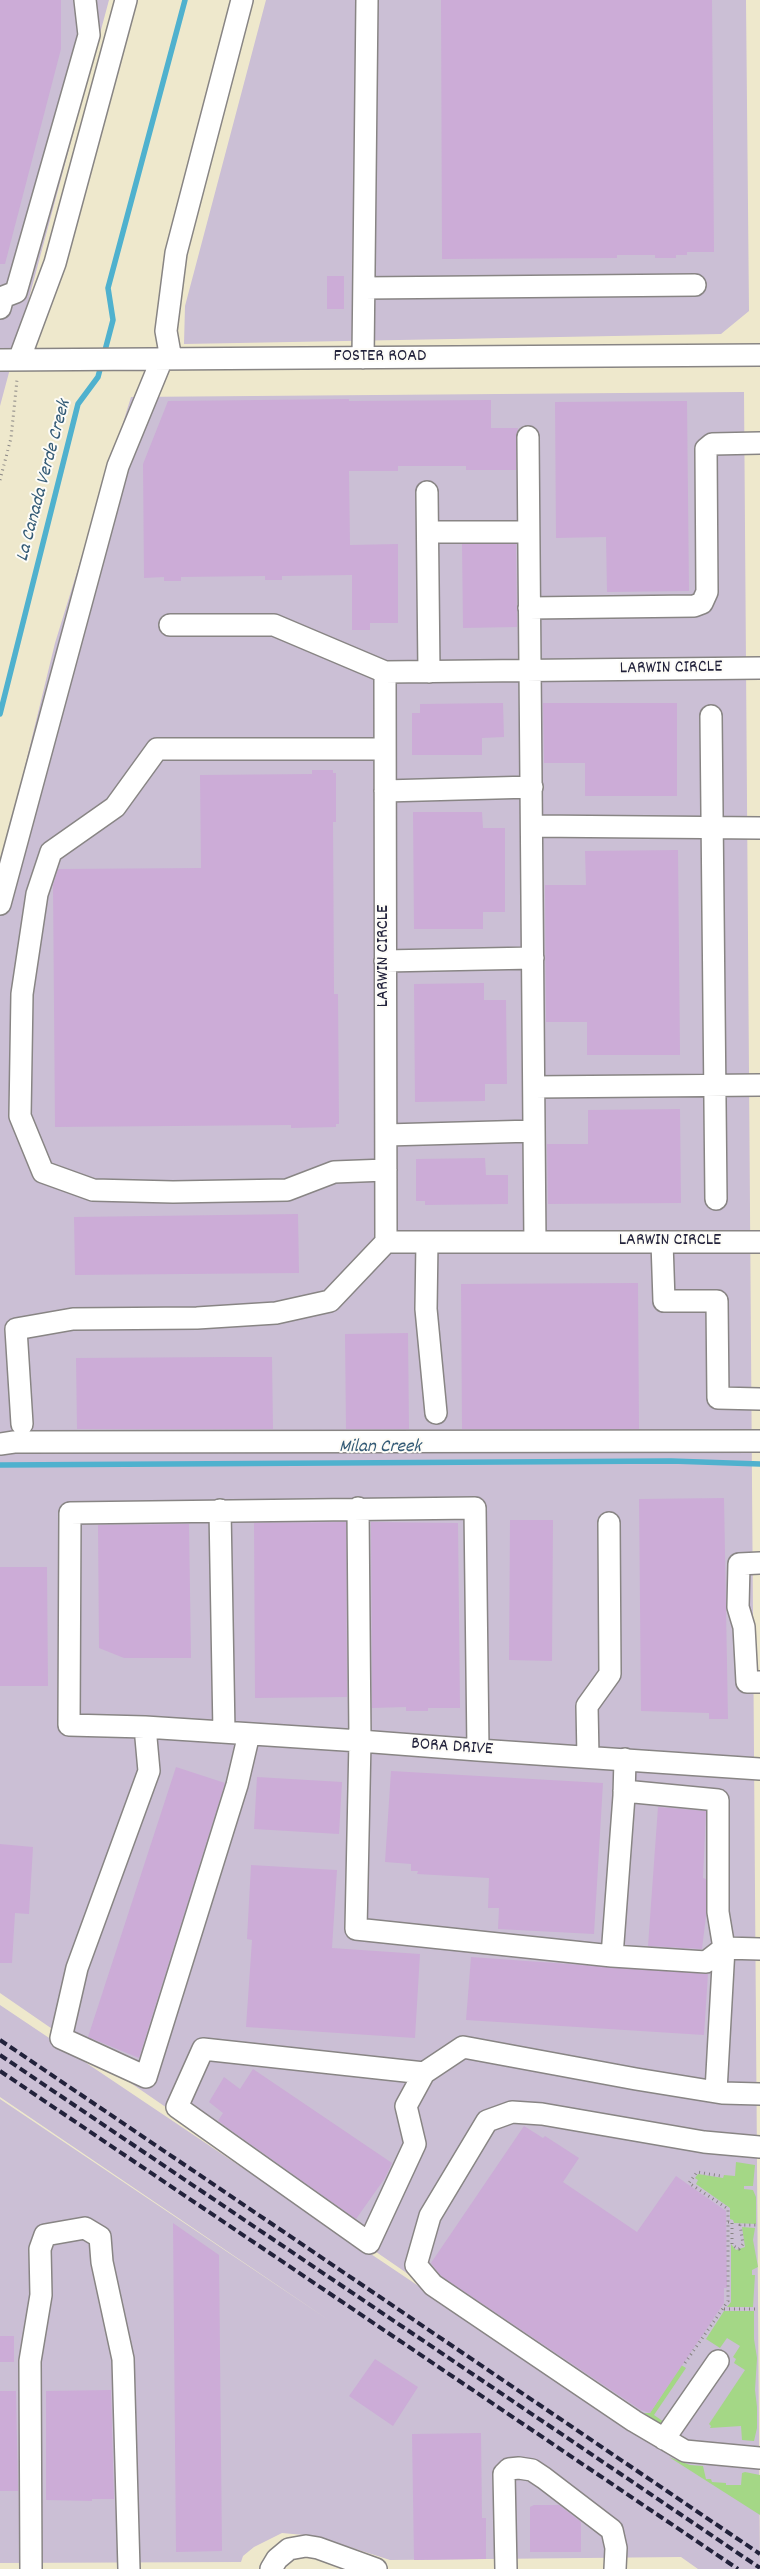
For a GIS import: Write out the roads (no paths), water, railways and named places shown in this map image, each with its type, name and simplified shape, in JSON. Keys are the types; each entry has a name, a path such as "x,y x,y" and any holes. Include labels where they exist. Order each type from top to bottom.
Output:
{"street":[{"path":"1,301 16,292 89,35 85,0"},
{"path":"17,360 55,263 126,0"},
{"path":"0,904 118,466 161,359 176,253 242,0"},
{"path":"363,358 367,0"},
{"path":"364,288 695,285"},
{"name":"FOSTER ROAD","path":"17,360 760,355"},
{"path":"528,437 535,1242"},
{"path":"530,608 694,606 702,603 707,592 706,449 712,444 760,443"},
{"path":"427,492 429,672"},
{"path":"428,532 528,532"},
{"path":"170,625 274,625 385,672"},
{"name":"LARWIN CIRCLE","path":"760,668 385,672 386,1242 760,1242"},
{"path":"711,716 714,827 716,1198"},
{"path":"385,749 157,749 115,807 52,852 37,894 22,994 20,1116 43,1172 93,1190 173,1192 287,1190 334,1172 386,1170"},
{"path":"385,791 532,787"},
{"path":"532,826 760,828"},
{"path":"385,961 533,958"},
{"path":"534,1087 760,1084"},
{"path":"386,1135 534,1131"},
{"path":"22,1424 16,1329 73,1319 196,1318 285,1311 330,1300 386,1242"},
{"path":"427,1242 426,1310 436,1413"},
{"path":"662,1242 664,1301 717,1301 718,1398 760,1399"},
{"path":"0,1444 14,1442 760,1441"},
{"path":"358,1508 360,1741 356,1929 612,1956 706,1962 724,1948 760,1948"},
{"path":"224,1732 220,1510 475,1508 478,1750"},
{"name":"BORA DRIVE","path":"220,1510 70,1513 69,1725 224,1732 760,1769"},
{"path":"588,1757 587,1706 610,1674 608,1523"},
{"path":"760,1563 739,1564 738,1607 744,1627 747,1682 760,1682"},
{"path":"145,1727 149,1772 78,1968 61,2038 146,2077 237,1785 249,1734"},
{"path":"612,1956 624,1791 624,1759"},
{"path":"624,1791 718,1800 718,1912 724,1948 716,2091"},
{"path":"424,2073 203,2049 177,2107 369,2243 415,2144 406,2106 424,2073 463,2047 716,2091 760,2094"},
{"path":"760,2147 704,2142 542,2114 512,2112 487,2121 430,2216 416,2265 433,2285 626,2416 685,2451 760,2458"},
{"path":"31,2569 30,2361 41,2295 40,2249 45,2235 85,2228 100,2238 102,2262 123,2359 129,2569"},
{"path":"664,2439 718,2361"},
{"path":"506,2569 504,2474 509,2469 519,2468 532,2470 544,2478 612,2530 616,2548 615,2569"},
{"path":"271,2569 289,2549 306,2546 318,2548 376,2569"}],"waterway":[{"name":"La Canada Verde Creek","path":"0,714 78,404 98,377 113,320 108,288 185,0"},
{"name":"Milan Creek","path":"0,1465 671,1461 760,1464"}],"railway":[{"path":"0,2040 760,2554"},
{"path":"0,2055 760,2568"},
{"path":"0,2071 738,2569"}]}
